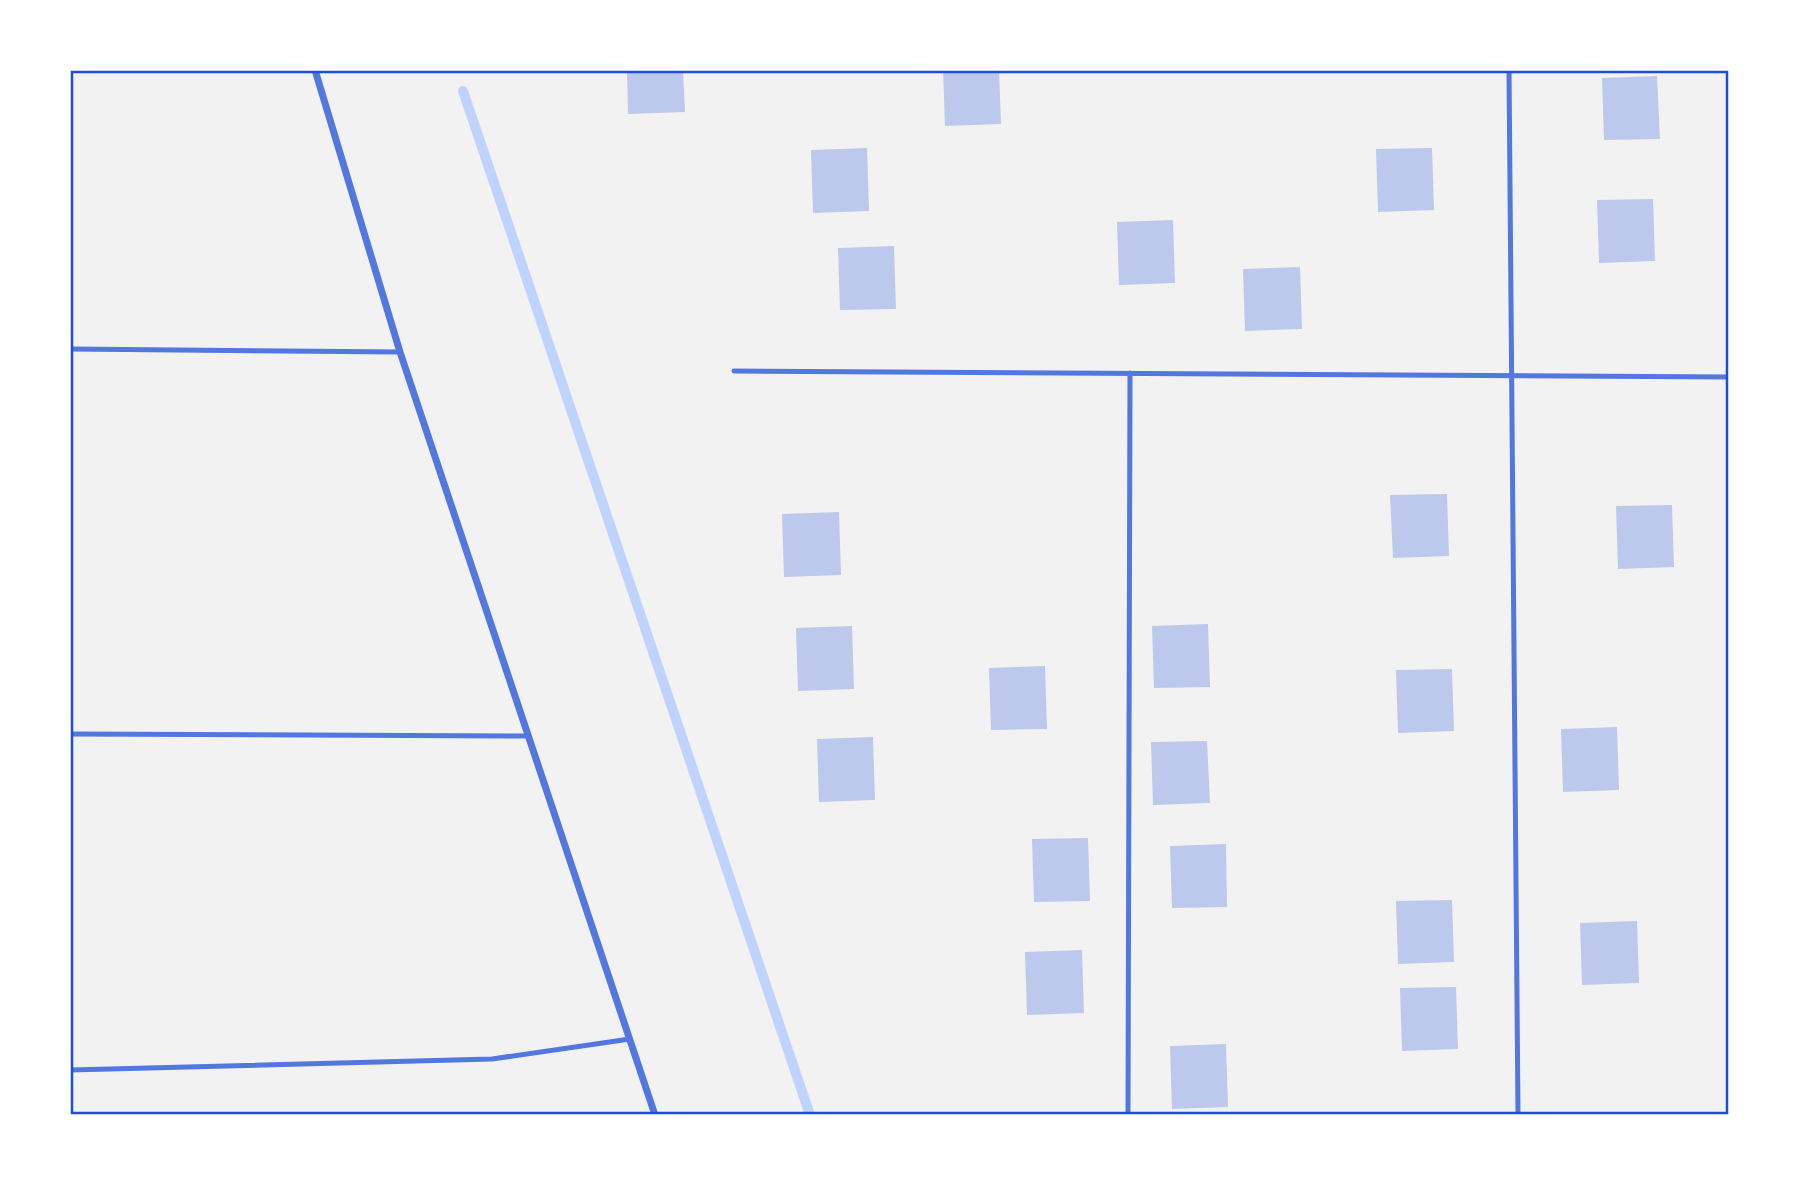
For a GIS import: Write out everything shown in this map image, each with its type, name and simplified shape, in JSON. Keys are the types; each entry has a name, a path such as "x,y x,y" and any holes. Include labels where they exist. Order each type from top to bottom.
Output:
{"street":[{"path":"315,70 401,352 655,1115"}],"lane":[{"path":"1509,70 1518,1115"},
{"path":"70,349 401,352"},
{"path":"734,371 1729,377"},
{"path":"1128,1115 1130,373"},
{"path":"70,734 529,736"},
{"path":"70,1070 492,1059 630,1039"}],"building":[{"path":"627,70 683,70 685,112 628,114"},
{"path":"943,70 999,70 1001,124 945,126"},
{"path":"1657,76 1660,139 1604,140 1602,78"},
{"path":"867,148 869,211 813,213 811,150"},
{"path":"1432,148 1434,210 1378,212 1376,149"},
{"path":"1653,199 1655,261 1599,263 1597,200"},
{"path":"1173,220 1175,283 1119,285 1117,222"},
{"path":"894,246 896,309 840,310 838,248"},
{"path":"1300,267 1302,329 1245,331 1243,269"},
{"path":"1447,494 1449,556 1393,558 1390,495"},
{"path":"1672,505 1674,567 1618,569 1616,506"},
{"path":"839,512 841,575 784,577 782,514"},
{"path":"1208,624 1210,687 1154,688 1152,626"},
{"path":"852,626 854,689 798,691 796,628"},
{"path":"1045,666 1047,729 991,730 989,668"},
{"path":"1452,669 1454,731 1398,733 1396,670"},
{"path":"1617,727 1619,790 1563,792 1561,729"},
{"path":"873,737 875,800 819,802 817,739"},
{"path":"1207,741 1210,803 1153,805 1151,742"},
{"path":"1088,838 1090,901 1034,902 1032,839"},
{"path":"1226,844 1227,907 1172,908 1170,846"},
{"path":"1452,900 1454,962 1398,964 1396,901"},
{"path":"1637,921 1639,983 1582,985 1580,923"},
{"path":"1082,950 1084,1013 1027,1015 1025,952"},
{"path":"1456,987 1458,1049 1402,1051 1400,988"},
{"path":"1226,1044 1228,1107 1172,1109 1170,1046"}],"waterway":[{"path":"463,91 810,1115"}]}
